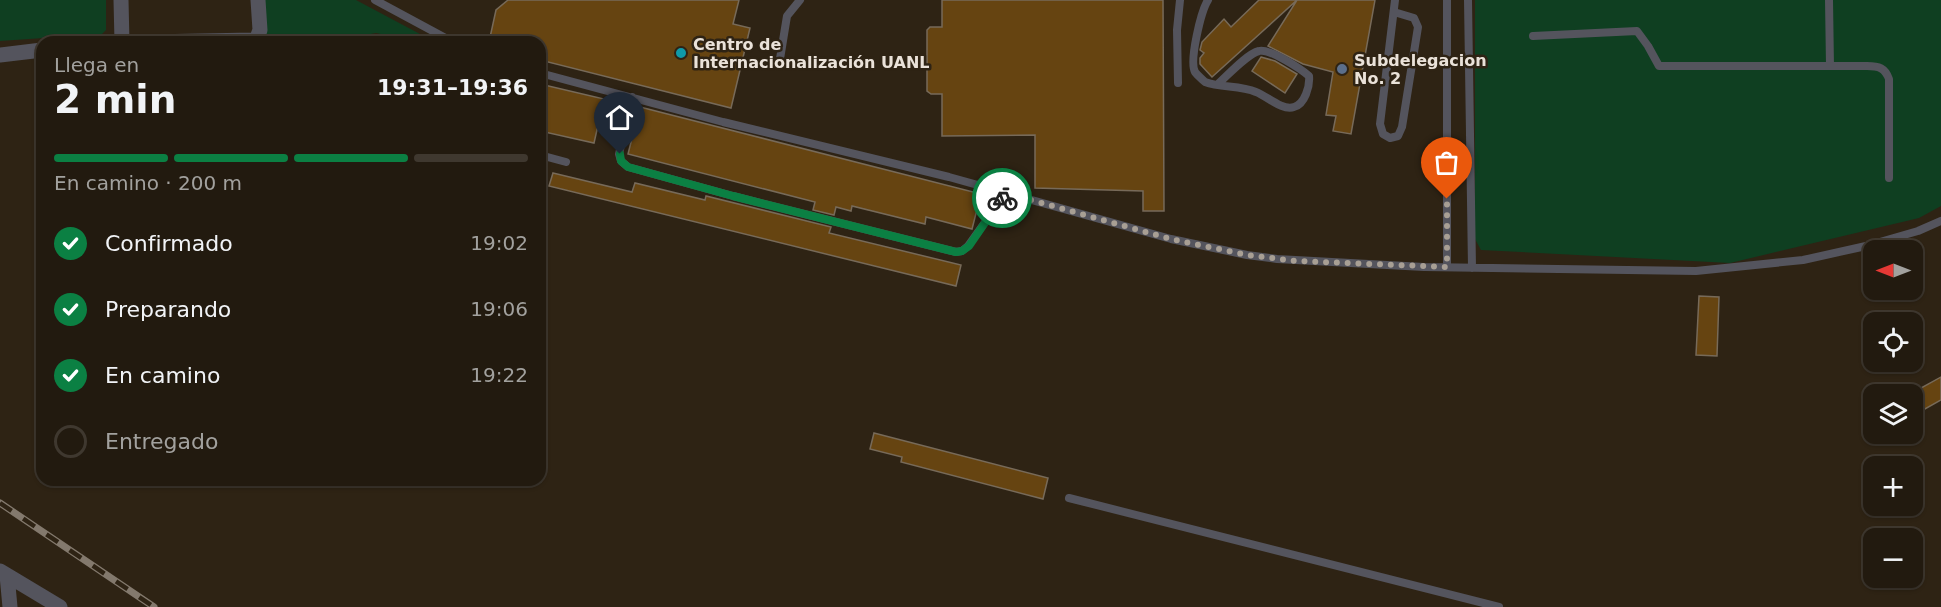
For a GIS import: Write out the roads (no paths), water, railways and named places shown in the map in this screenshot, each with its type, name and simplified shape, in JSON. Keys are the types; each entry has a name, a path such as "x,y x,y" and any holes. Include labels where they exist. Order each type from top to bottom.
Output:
{"street":[{"path":"121,0 122,36"},
{"path":"258,0 260,30 258,36"},
{"path":"0,55 36,51"},
{"path":"3,573 10,607"},
{"path":"3,573 60,607"}],"lane":[{"path":"375,0 442,36"},
{"path":"779,65 787,16 800,0"},
{"path":"1178,83 1177,30 1180,0"},
{"path":"1208,0 1202,10 1193,63 1195,73 1204,81 1218,84 1254,91 1287,108 1296,107 1303,101 1310,83 1309,76 1303,71 1266,50 1252,55 1218,84"},
{"path":"1394,12 1414,18 1418,27 1402,127 1398,136 1390,138 1383,134 1380,124 1395,0"},
{"path":"1447,0 1447,267"},
{"path":"1468,0 1472,268"},
{"path":"1829,0 1830,66"},
{"path":"1533,36 1637,32 1659,66 1875,66 1885,70 1889,86 1889,178"},
{"path":"1447,63 1469,62"},
{"path":"546,75 723,122 950,177 1171,239 1247,255 1296,261 1472,268 1696,271 1803,260 1866,246 1918,231 1941,220"},
{"path":"632,97 620,154 621,161 628,167 733,196 956,252 969,246 1006,193"},
{"path":"546,157 566,162"},
{"path":"1069,498 1499,607"}],"railway":[{"path":"0,503 154,607"}],"place":[{"name":"Centro de Internacionalización UANL","path":"681,53"},
{"name":"Subdelegacion No. 2","path":"1342,69"}]}
